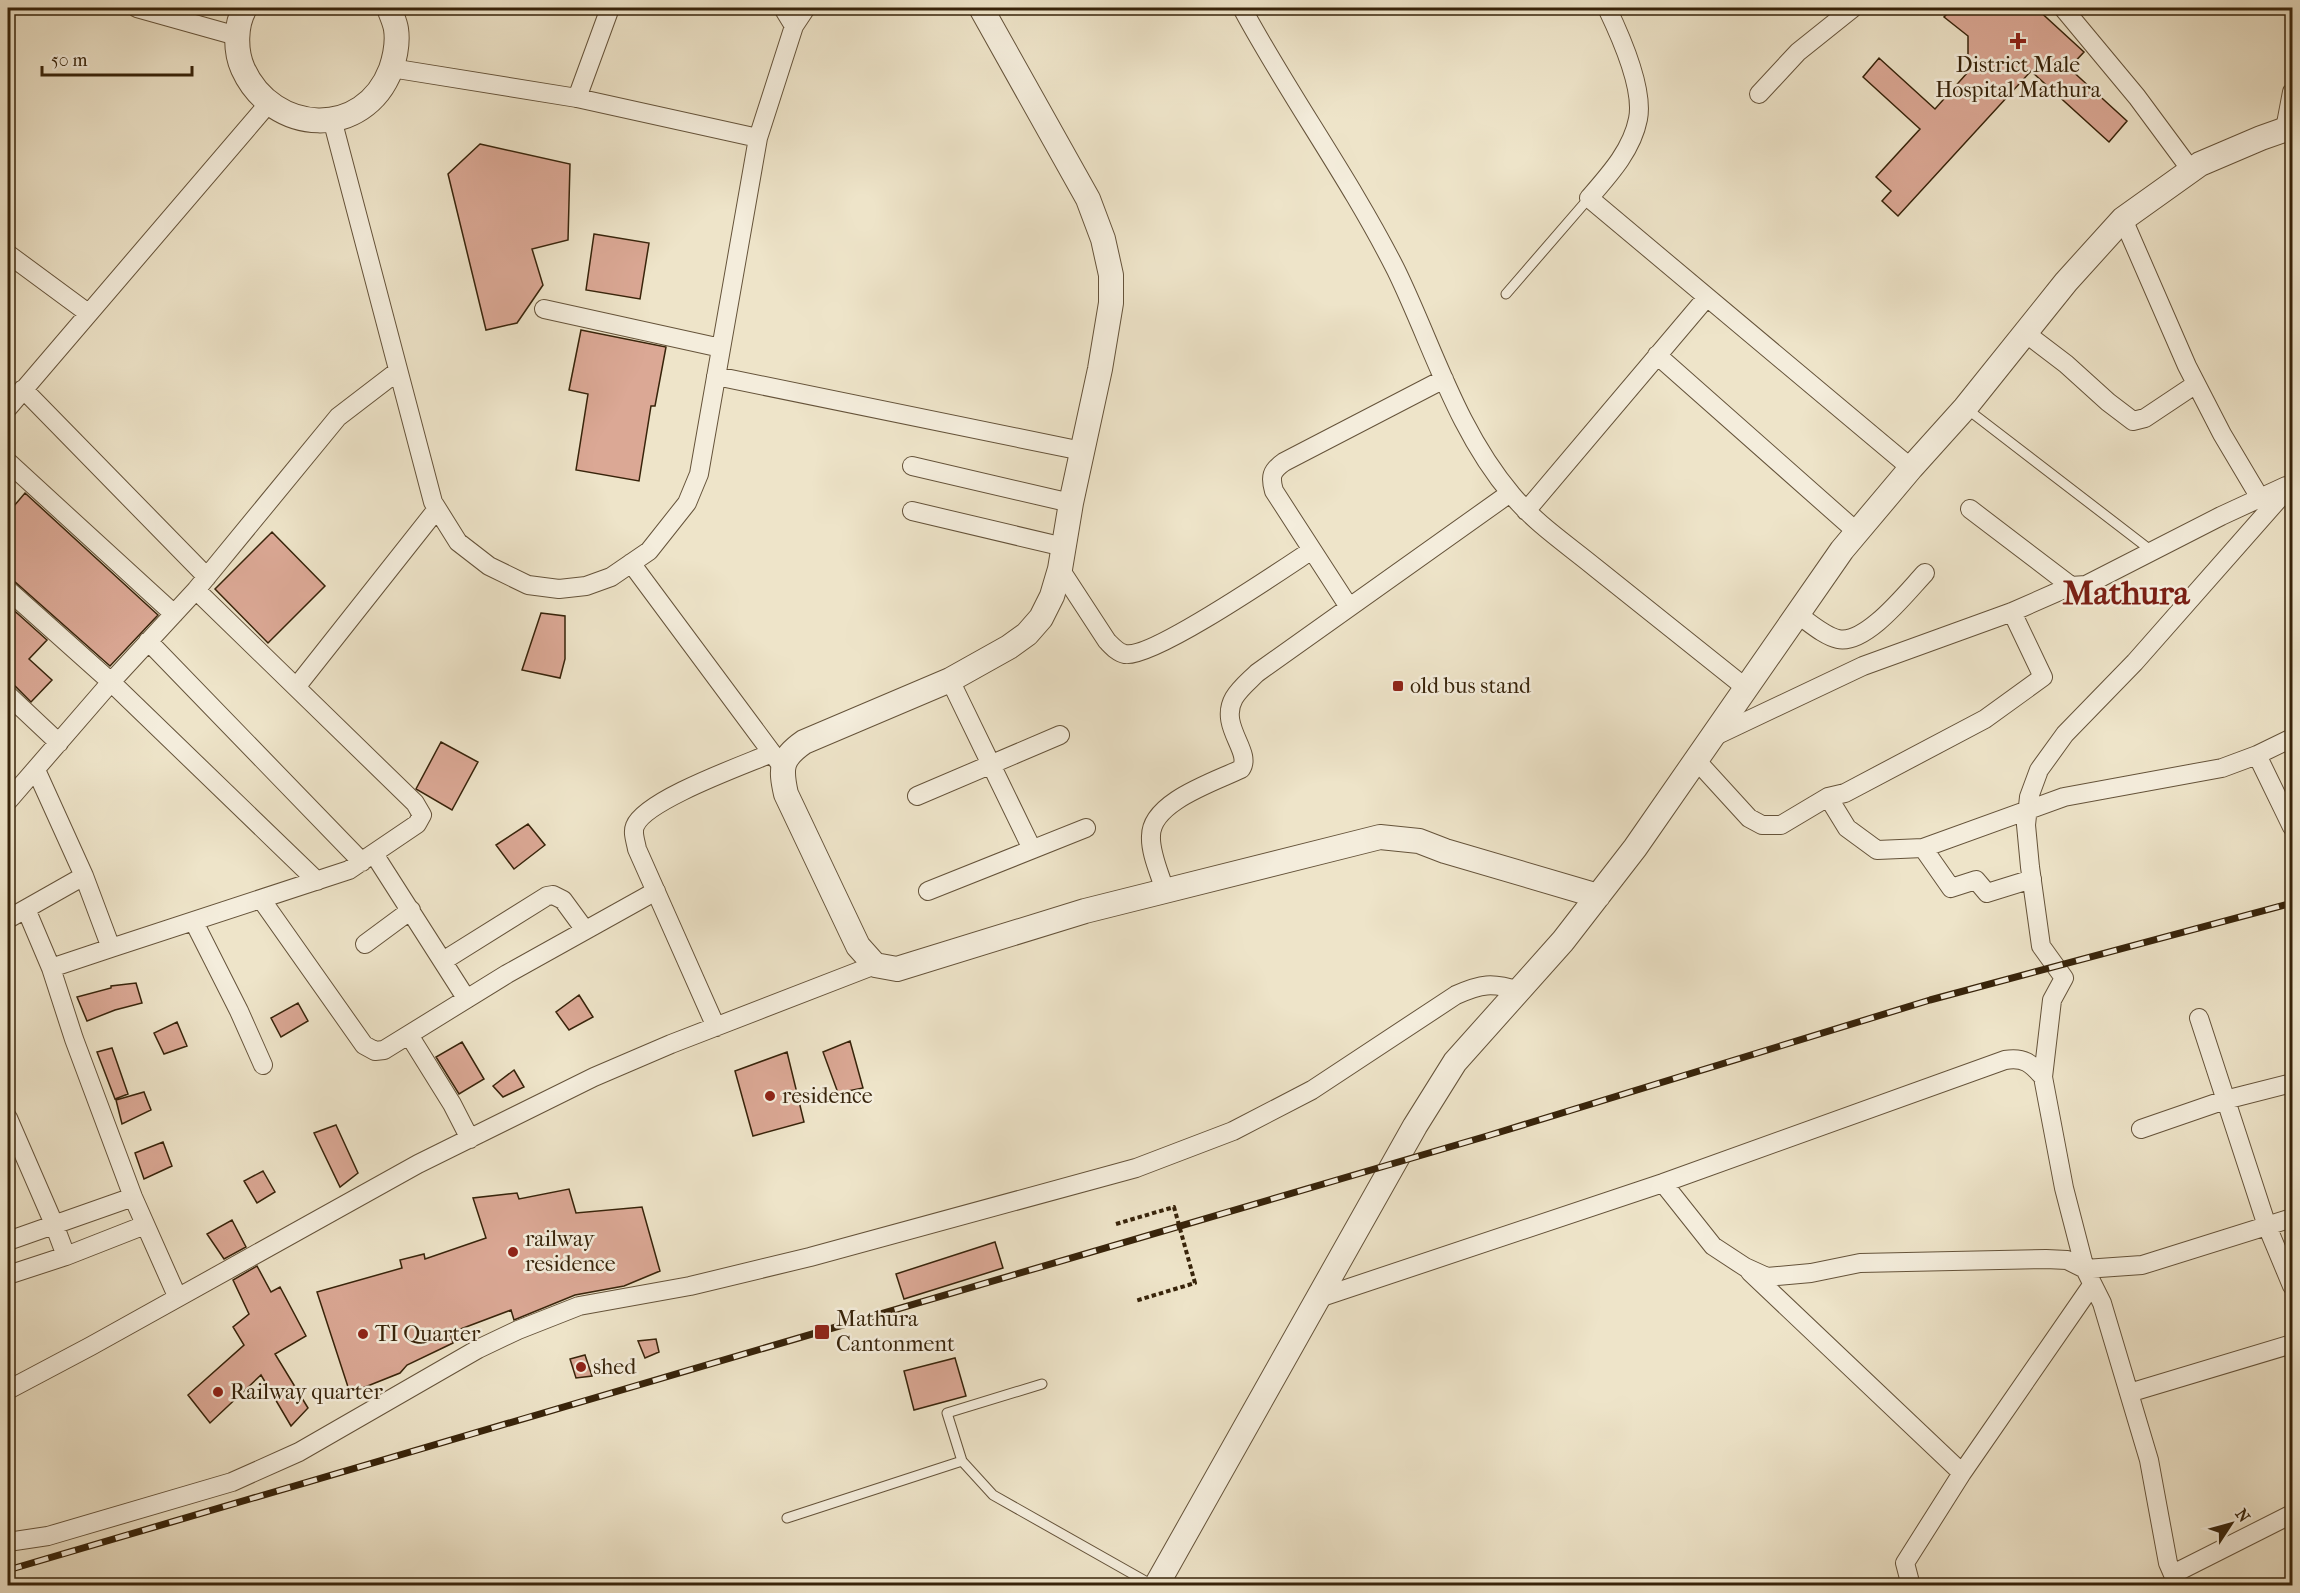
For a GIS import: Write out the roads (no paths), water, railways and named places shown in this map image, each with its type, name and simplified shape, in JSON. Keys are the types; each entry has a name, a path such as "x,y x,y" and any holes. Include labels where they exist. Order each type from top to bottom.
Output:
{"street":[{"path":"137,8 237,36"},
{"path":"244,8 237,36 239,62 250,85 268,104 292,117 318,121 345,116 368,103 386,82 395,57 396,30 389,8"},
{"path":"577,98 610,8"},
{"path":"783,8 794,26"},
{"path":"332,119 433,502 458,542 489,566 528,585 559,589 586,586 610,577 649,551 687,503 699,474 758,138 794,26 806,8"},
{"path":"716,1027 637,849 633,829 639,819 660,801 777,760 804,742 950,680 1009,647 1027,634 1041,618 1052,596 1062,558 1112,303 1111,275 1103,239 1088,199 981,8"},
{"path":"1242,8 1295,100 1346,180 1395,269 1456,408 1479,450 1510,493 1526,511 1746,688"},
{"path":"1607,8 1628,55 1638,99 1639,118 1631,141 1610,175 1589,198 1911,468"},
{"path":"1759,94 1798,52 1853,8"},
{"path":"2062,8 2137,97 2191,170"},
{"path":"391,69 577,98 758,138"},
{"path":"1155,1586 1415,1126 1455,1062 1563,941 1635,848 1842,550 1965,408 2066,282 2123,219 2191,170 2289,128 2292,92"},
{"path":"8,408 268,104"},
{"path":"2123,219 2196,384 2222,434 2260,498"},
{"path":"8,254 88,313"},
{"path":"1526,511 1707,297"},
{"path":"544,309 721,348"},
{"path":"2024,332 2133,421 2145,418 2196,384"},
{"path":"1657,356 1857,532"},
{"path":"8,801 111,682 202,583 338,417 398,371"},
{"path":"716,376 1082,451"},
{"path":"1349,607 1274,491 1270,480 1271,473 1275,468 1444,379"},
{"path":"23,389 297,687 420,809 422,815 417,824 349,870 51,968"},
{"path":"8,462 174,614"},
{"path":"912,466 1071,503"},
{"path":"1712,738 1863,666 2012,612 2071,586 2086,585 2291,484"},
{"path":"2291,484 2135,662 2065,734 2039,770 2029,797 2026,825 2041,946 2064,978 2052,1000 2043,1077 2064,1188 2089,1277 2102,1303 2149,1460 2168,1563 2175,1580 2292,1514"},
{"path":"1165,891 1150,839 1151,826 1160,813 1176,801 1241,769 1245,761 1231,727 1229,716 1233,699 1257,673 1510,493"},
{"path":"297,687 437,509"},
{"path":"1970,509 2071,586"},
{"path":"912,511 1062,558 1107,641 1115,650 1124,654 1137,654 1205,619 1312,550"},
{"path":"631,563 777,760 790,802 858,946 875,966"},
{"path":"1797,614 1836,639 1850,640 1874,625 1925,573"},
{"path":"8,590 111,682 317,881"},
{"path":"1696,760 1749,818 1762,825 1781,825 1828,797 1845,793 1985,719 2043,677 2012,612"},
{"path":"148,641 368,857 411,910 466,998"},
{"path":"950,680 1032,849"},
{"path":"8,695 59,743"},
{"path":"917,796 992,766 1060,735"},
{"path":"1828,797 1847,828 1877,850 1923,848 2028,808 2064,797 2222,768 2257,756 2292,738"},
{"path":"2257,756 2292,827"},
{"path":"36,770 84,876 111,948"},
{"path":"928,891 1086,828"},
{"path":"8,1390 92,1346 177,1296 418,1164 594,1077 875,966 897,969 1085,911 1380,837 1419,841 1445,851 1598,896"},
{"path":"1923,848 1951,888 1976,880 1987,893 2032,879"},
{"path":"8,919 84,876"},
{"path":"261,899 364,1045 375,1051 384,1050 466,998 656,891"},
{"path":"443,962 547,896 553,895 563,900 585,930"},
{"path":"26,909 51,968 74,1039 133,1197 177,1296"},
{"path":"364,944 411,910"},
{"path":"194,922 239,1011 263,1065"},
{"path":"8,1542 48,1536 232,1482 299,1452 478,1349 518,1330 579,1306 690,1286 799,1259 1136,1168 1233,1131 1312,1090 1456,994 1474,987 1499,984 1519,991"},
{"path":"2199,1018 2267,1226 2292,1286"},
{"path":"409,1035 452,1104 470,1139"},
{"path":"1319,1298 1663,1183 2005,1060 2018,1058 2031,1063 2043,1077"},
{"path":"2141,1129 2225,1100 2292,1083"},
{"path":"8,1118 66,1256"},
{"path":"1663,1183 1713,1246 1744,1267 1962,1473"},
{"path":"8,1241 133,1197"},
{"path":"1911,1586 1905,1563 2089,1277 2142,1265 2292,1218"},
{"path":"8,1275 66,1256 145,1225"},
{"path":"1744,1267 1767,1276 1811,1273 1860,1263 2046,1259 2067,1260 2089,1277"},
{"path":"2128,1393 2292,1344"}],"lane":[{"path":"1506,294 1589,198"},
{"path":"1965,408 2153,552"},
{"path":"1042,1384 947,1413 962,1461 993,1496 1155,1586"},
{"path":"787,1518 962,1461"}],"railway":[{"path":"8,1570 1487,1136 1930,1000 2292,903"}],"place":[{"name":"District Male Hospital Mathura","path":"2018,41"},
{"name":"old bus stand","path":"1398,686"},
{"name":"residence","path":"770,1096"},
{"name":"railway residence","path":"513,1252"},
{"name":"Mathura Cantonment","path":"822,1332"},
{"name":"TI Quarter","path":"363,1334"},
{"name":"shed","path":"581,1367"},
{"name":"Railway quarter","path":"218,1392"}],"district":[{"name":"Mathura","path":"2126,593"}]}
